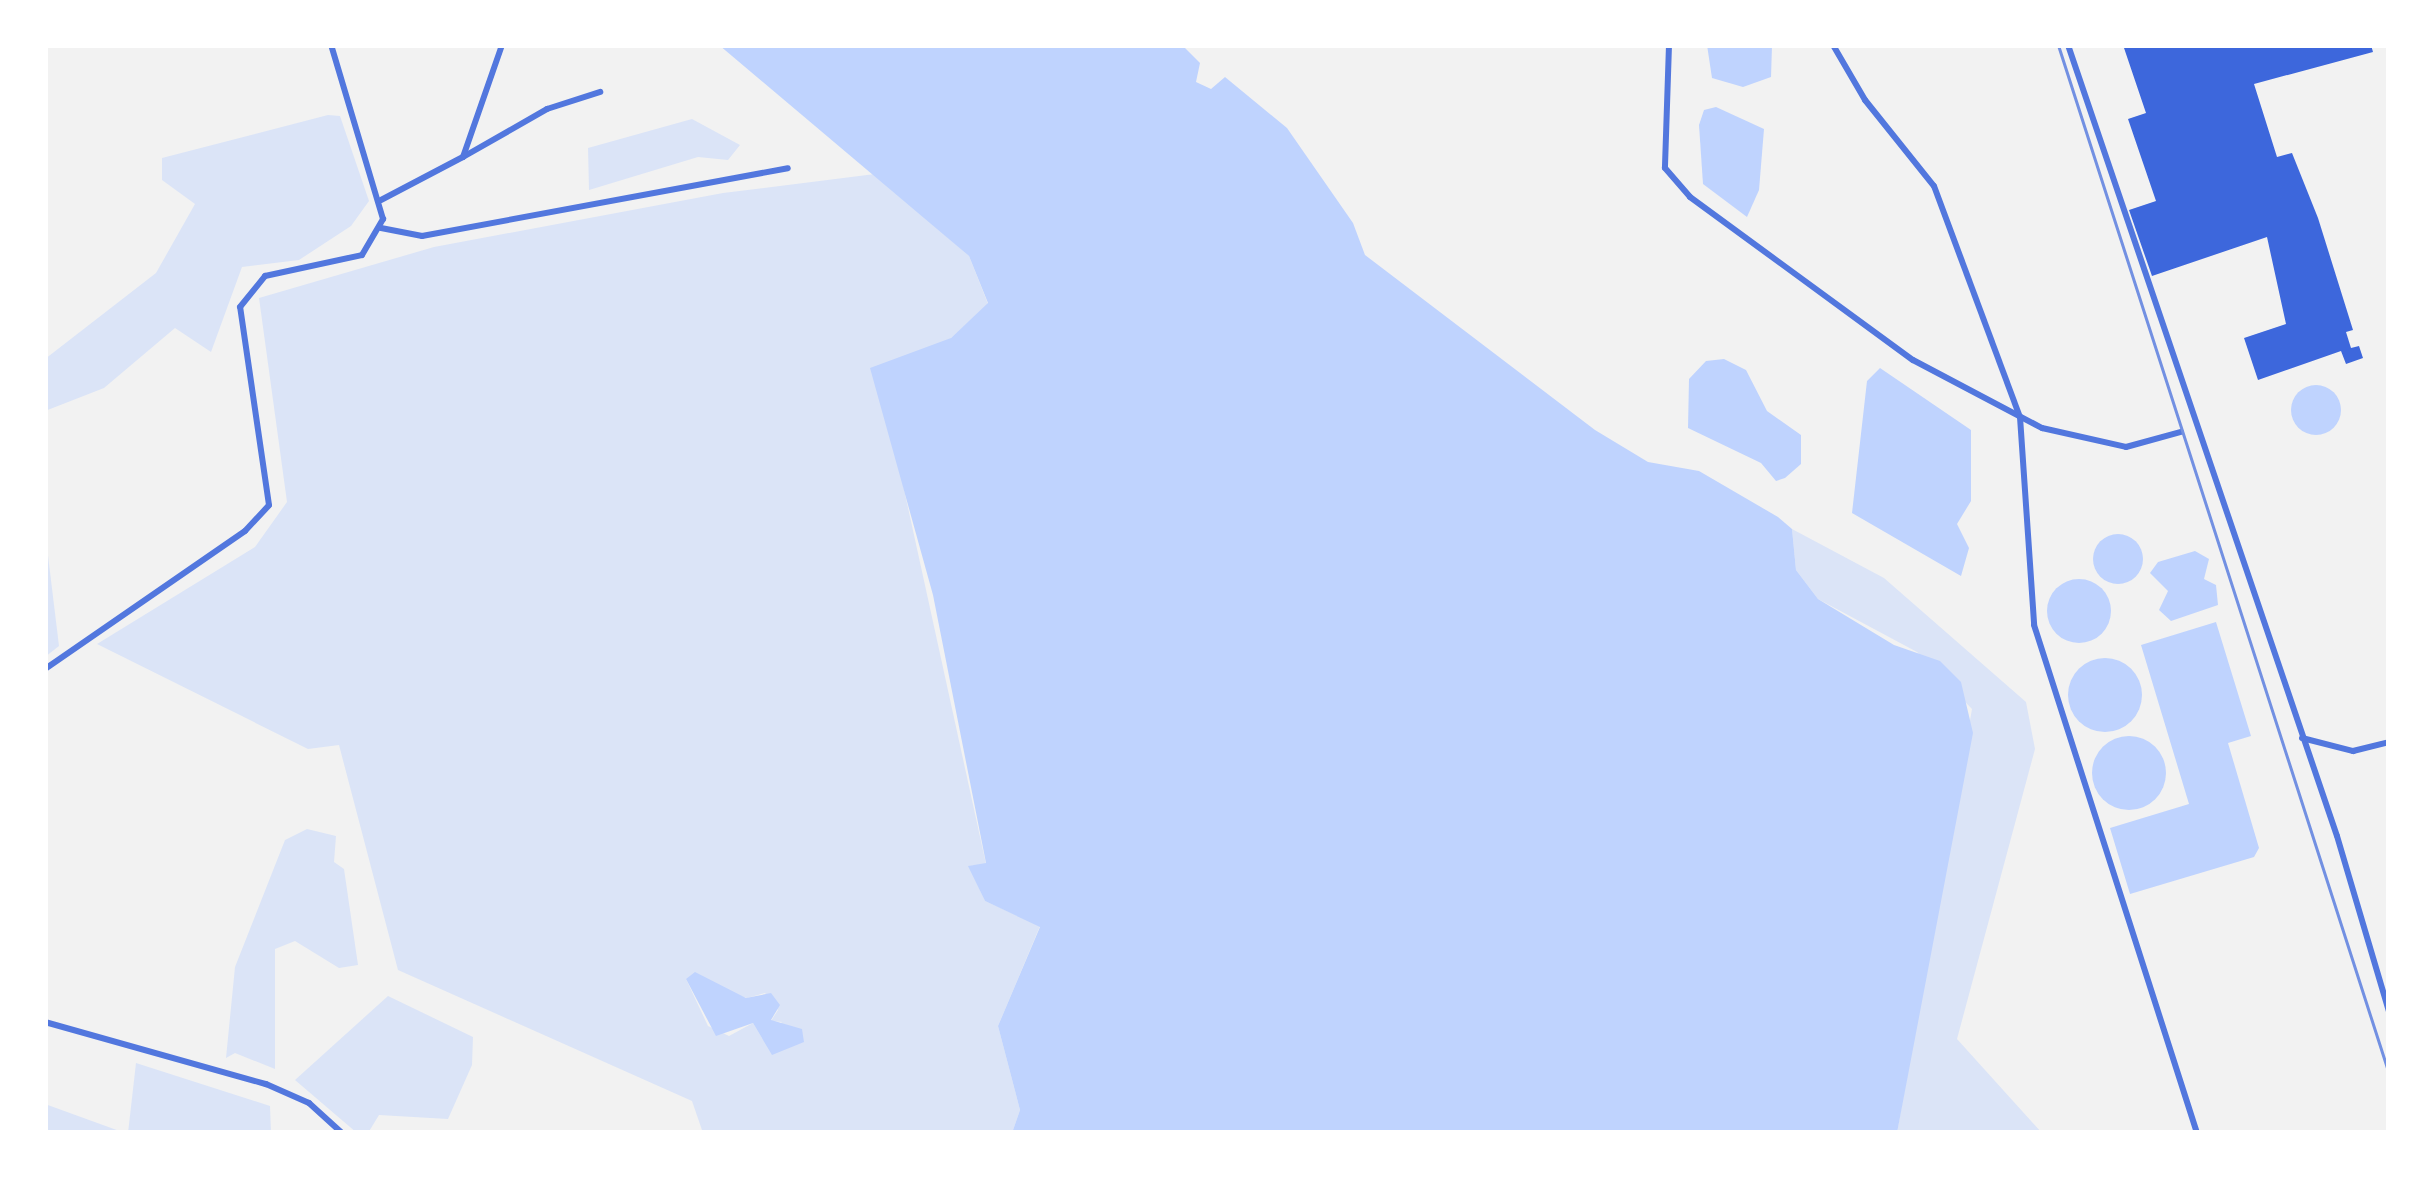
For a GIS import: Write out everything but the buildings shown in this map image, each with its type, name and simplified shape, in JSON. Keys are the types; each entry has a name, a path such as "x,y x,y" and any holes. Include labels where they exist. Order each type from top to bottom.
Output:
{"street":[{"path":"45,669 245,531 269,505 240,307 265,276 362,256 381,228 381,200 331,45"},
{"path":"464,157 502,45"},
{"path":"1669,45 1665,168 1678,188 1913,361 2020,417 2093,446 2126,447 2181,431"},
{"path":"1833,45 1864,100 1934,186 2020,417 2034,625 2197,1133"},
{"path":"2068,45 2302,738 2389,1012"},
{"path":"381,200 547,109 600,92"},
{"path":"381,228 422,236 788,168"},
{"path":"2302,738 2353,751 2389,742"},
{"path":"45,1022 266,1084 309,1103 342,1133"}],"shaded area":[{"path":"328,115 340,116 369,201 351,226 299,260 242,267 211,352 175,328 104,388 45,411 45,359 156,273 195,204 162,180 162,158"},
{"path":"692,119 740,145 728,160 698,157 589,190 588,148"},
{"path":"875,174 969,256 988,304 951,338 900,471 986,864 969,866 985,901 1040,926 998,1026 1020,1110 1012,1133 703,1133 692,1101 398,970 339,745 308,749 97,644 255,547 287,502 259,298 434,247 723,193","holes":["686,979 747,998 765,993 778,1010 771,1021 782,1022 762,1038 753,1023 729,1036 708,1026"]},
{"path":"1792,529 1884,578 2026,702 2035,749 1957,1039 2042,1133 1897,1133 1972,709 1917,652 1818,599 1796,570"},
{"path":"45,531 59,646 45,657"},
{"path":"307,829 336,836 334,862 344,869 358,965 339,968 295,941 275,949 275,1069 235,1053 226,1058 235,967 285,840"},
{"path":"388,996 473,1037 472,1065 448,1119 379,1115 368,1133 357,1133 295,1080"},
{"path":"136,1063 270,1106 271,1133 128,1133"},
{"path":"45,1104 125,1133 45,1133"}],"water":[{"path":"719,45 1182,45 1200,63 1196,82 1211,89 1225,77 1287,128 1353,223 1365,255 1595,430 1648,462 1699,471 1778,517 1792,529 1796,570 1818,599 1894,645 1940,661 1961,682 1973,733 1897,1133 1012,1133 1020,1110 998,1026 1040,927 985,901 968,866 986,863 933,595 870,368 951,338 988,303 969,256"},
{"path":"1707,45 1772,45 1771,77 1743,87 1712,78"},
{"path":"1716,107 1764,129 1759,190 1747,217 1703,184 1699,125 1704,110"},
{"path":"1724,359 1746,370 1767,411 1801,435 1801,464 1785,478 1776,481 1761,463 1688,428 1689,379 1706,361"},
{"path":"1880,368 1971,430 1971,501 1957,524 1969,548 1961,576 1852,513 1867,381"},
{"path":"2316,385 2334,392 2341,410 2334,428 2316,435 2298,428 2291,410 2298,392"},
{"path":"2118,534 2136,541 2143,559 2136,577 2118,584 2100,577 2093,559 2100,541"},
{"path":"2195,551 2209,559 2204,579 2216,585 2218,605 2171,621 2159,610 2168,591 2150,573 2158,562"},
{"path":"2079,579 2102,588 2111,611 2102,634 2079,643 2056,634 2047,611 2056,588"},
{"path":"2216,622 2251,736 2228,743 2259,848 2254,857 2130,894 2110,828 2189,804 2141,645"},
{"path":"2105,658 2131,669 2142,695 2131,721 2105,732 2079,721 2068,695 2079,669"},
{"path":"2129,736 2155,747 2166,773 2155,799 2129,810 2103,799 2092,773 2103,747"},
{"path":"695,972 746,998 771,993 780,1005 771,1020 802,1029 804,1042 772,1055 753,1023 716,1036 686,979"}],"railway":[{"path":"2058,45 2389,1074"}]}
